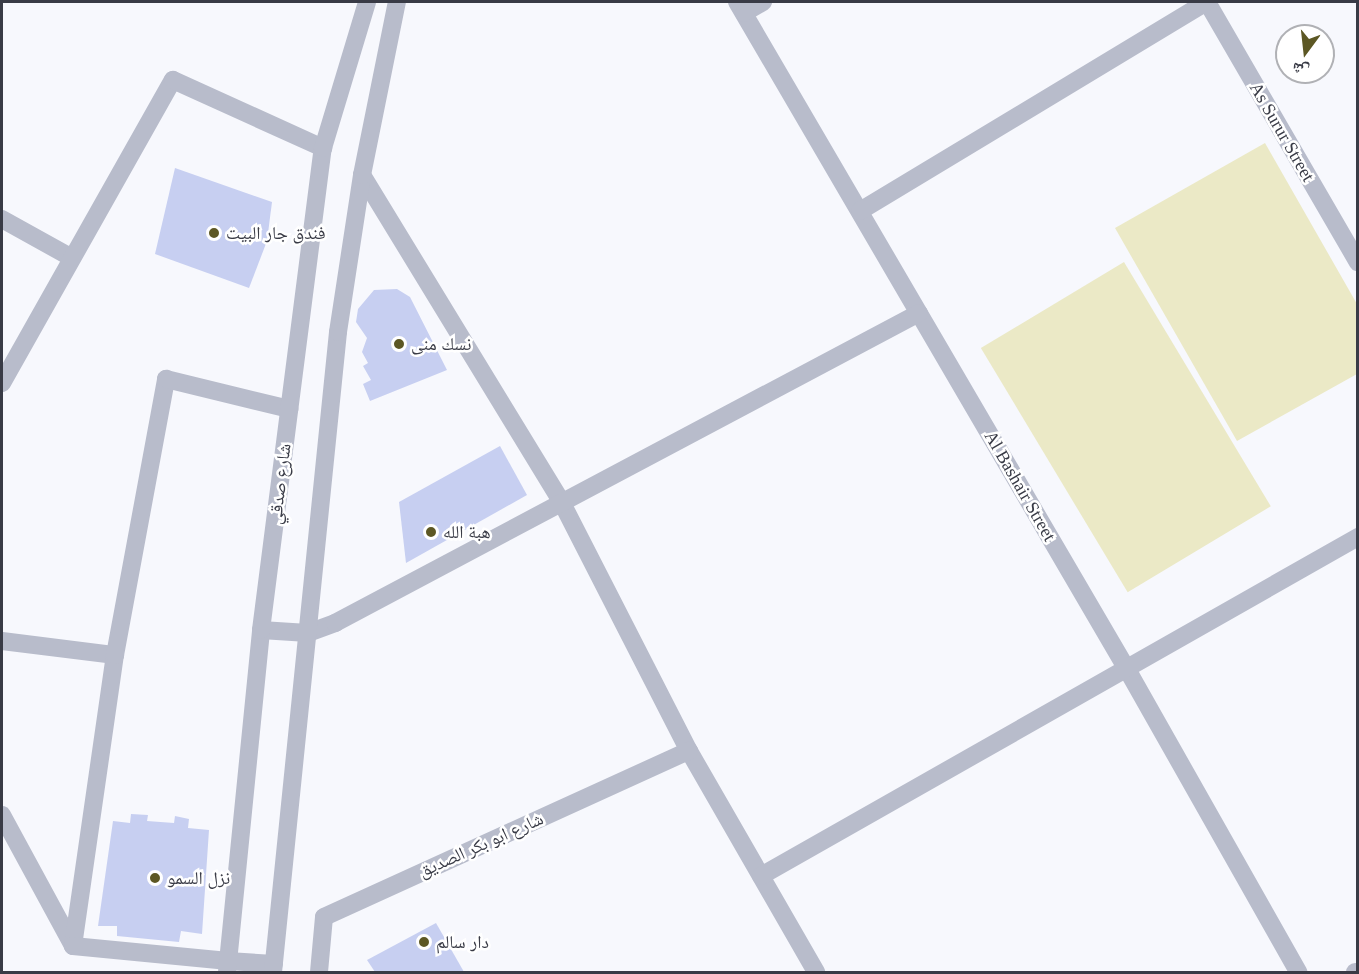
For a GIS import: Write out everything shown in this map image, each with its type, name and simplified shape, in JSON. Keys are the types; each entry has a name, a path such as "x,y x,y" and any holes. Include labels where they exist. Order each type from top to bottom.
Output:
{"street":[{"name":"شارع صدقي","path":"227,967 261,630 323,148 367,2"},
{"path":"73,946 227,967 273,968 338,332 362,175 398,2"},
{"path":"740,7 764,2"},
{"path":"860,212 1207,2"},
{"name":"As Surur Street","path":"1207,2 1356,256"},
{"name":"Al Bashair Street","path":"740,7 1128,671 1298,972"},
{"path":"2,383 173,80 323,148"},
{"path":"362,175 562,504 689,751 761,876 809,970"},
{"path":"2,219 72,258"},
{"path":"261,630 308,633 562,504 919,313"},
{"path":"73,946 115,655 166,379 289,409"},
{"path":"761,876 1128,671 1358,537"},
{"path":"2,641 115,655"},
{"name":"شارع ابو بكر الصديق","path":"319,972 324,917 689,751"},
{"path":"2,815 73,946"}],"shaded area":[{"path":"1265,143 1357,304 1357,374 1237,441 1115,228"},
{"path":"1124,262 1271,506 1128,592 981,348"}],"building":[{"name":"فندق جار البيت","path":"175,168 272,202 267,241 249,288 155,254"},
{"name":"نسك منى","path":"397,289 410,297 447,370 370,401 363,384 371,380 363,366 368,363 362,352 367,338 356,322 358,309 374,290"},
{"name":"هبة الله","path":"500,446 527,495 406,563 399,502"},
{"name":"نزل السمو","path":"131,814 148,815 147,821 174,823 175,816 189,819 188,828 209,830 202,934 181,931 179,942 117,936 117,926 98,926 113,821 130,823"},
{"name":"دار سالم","path":"436,923 464,972 375,972 367,960"}],"place":[{"name":"فندق جار البيت","path":"214,233"},
{"name":"نسك منى","path":"399,344"},
{"name":"هبة الله","path":"431,532"},
{"name":"نزل السمو","path":"155,878"},
{"name":"دار سالم","path":"424,942"}]}
